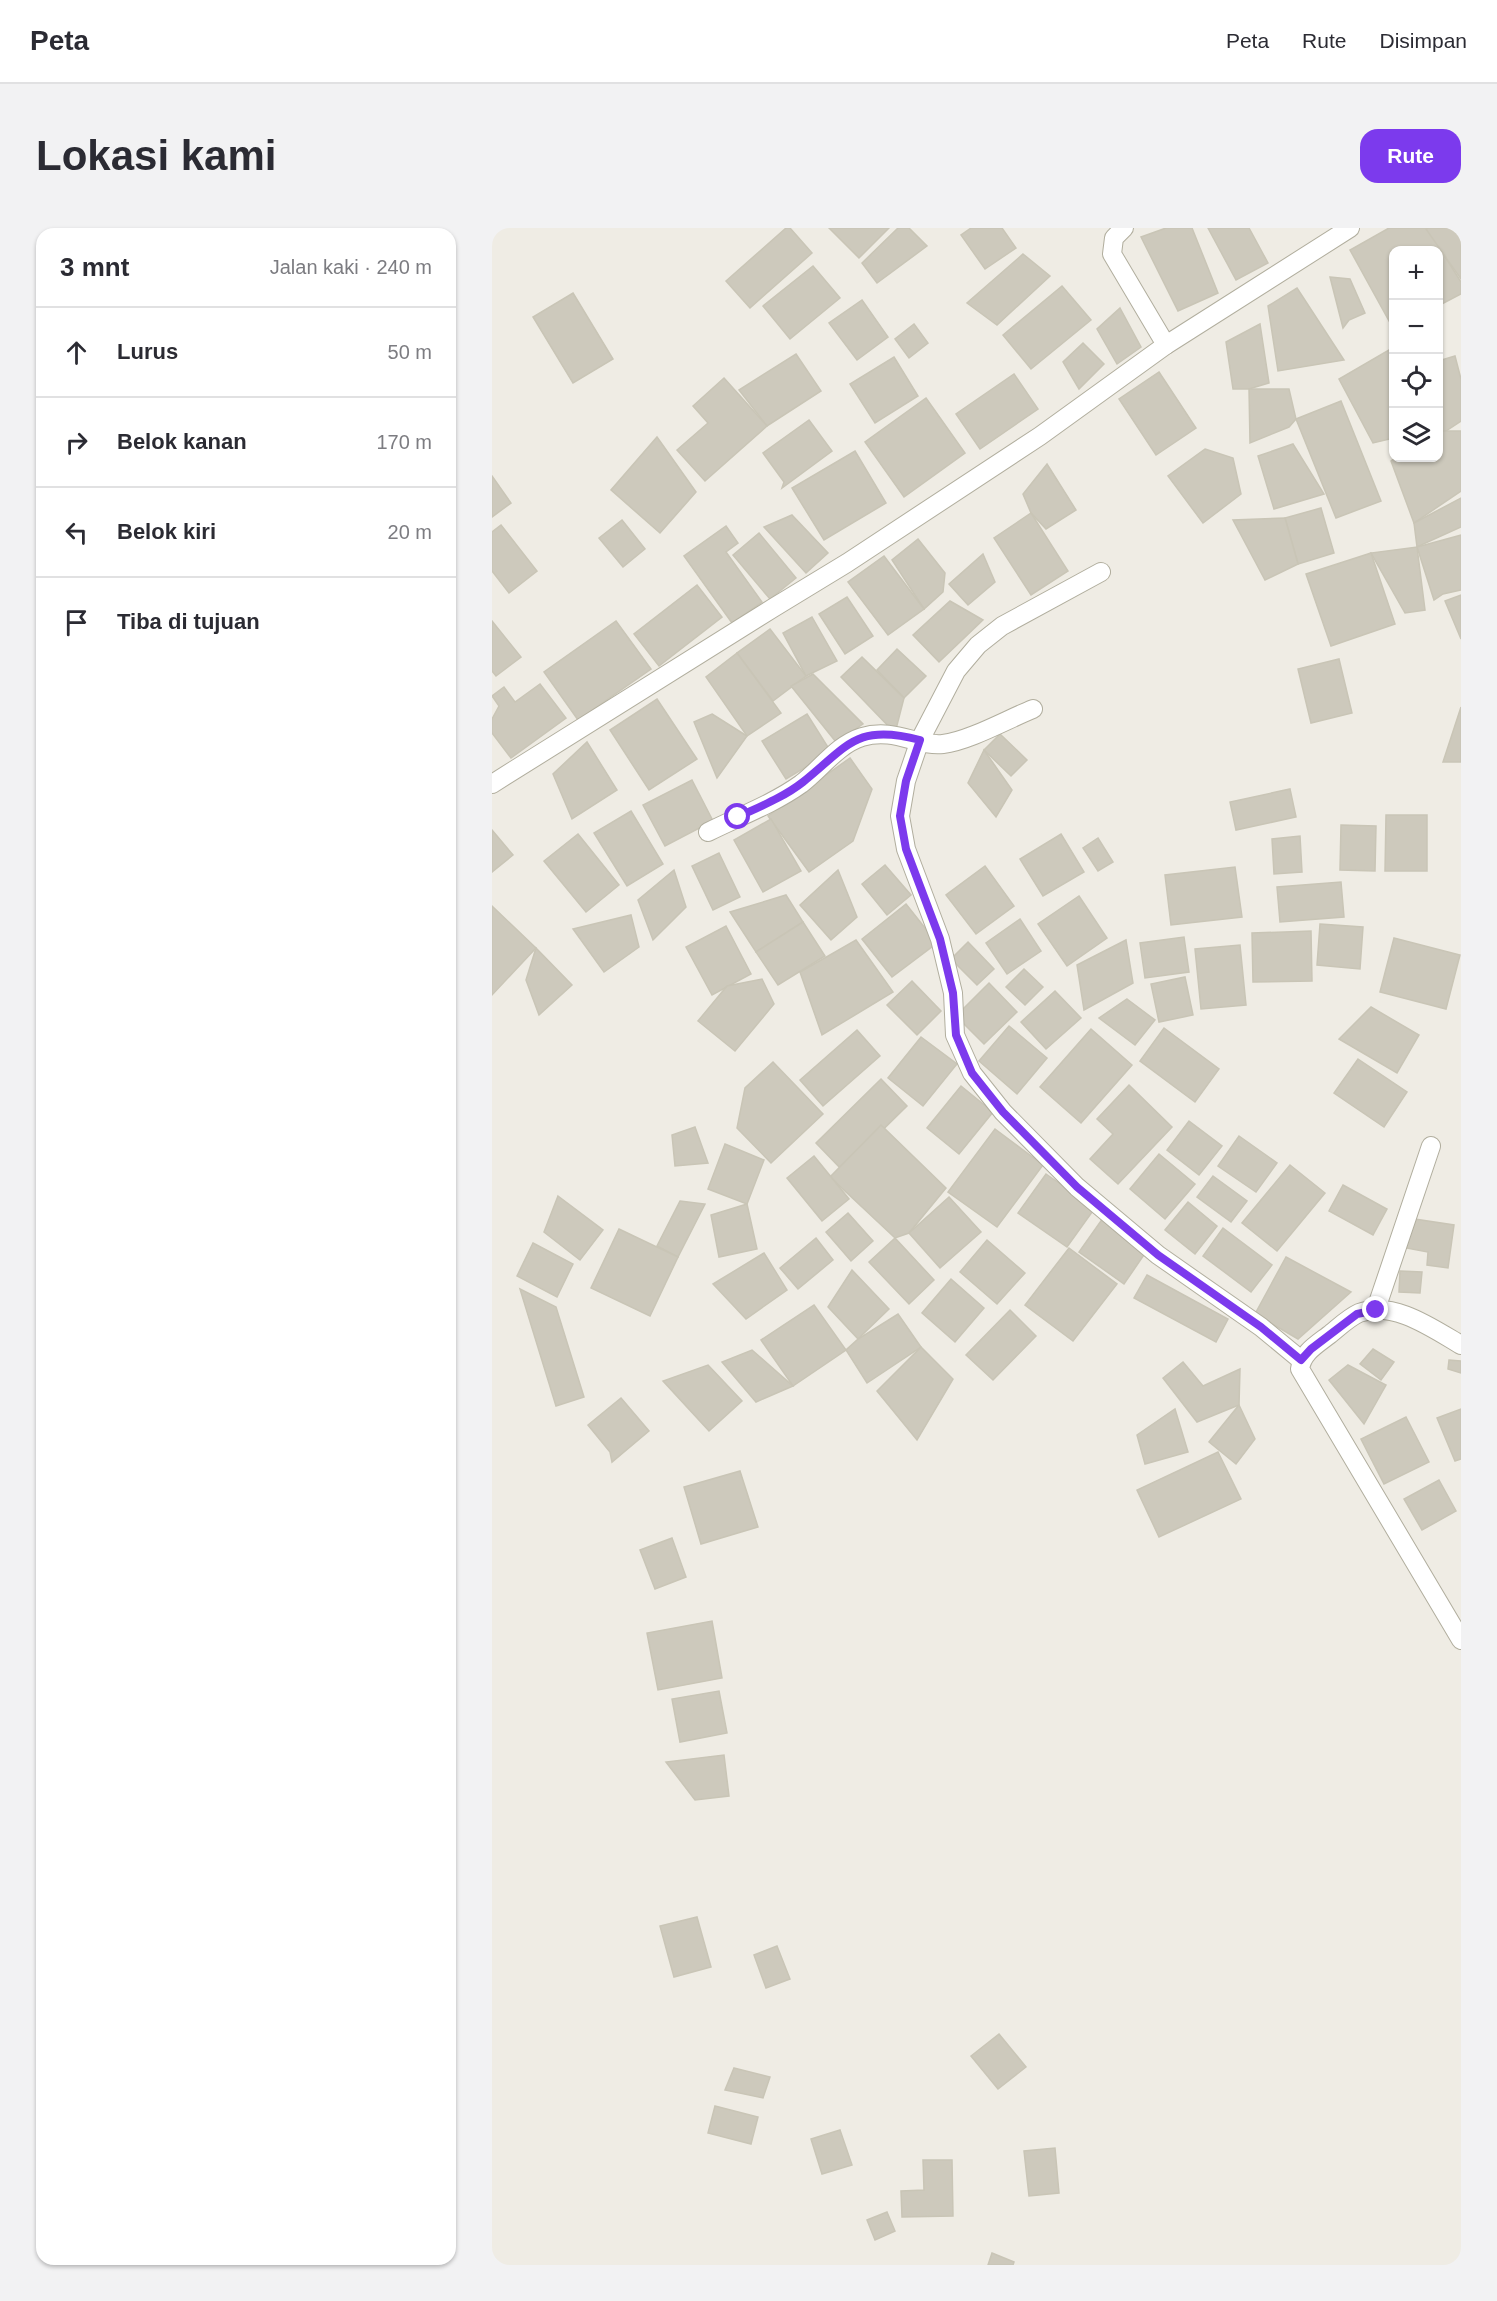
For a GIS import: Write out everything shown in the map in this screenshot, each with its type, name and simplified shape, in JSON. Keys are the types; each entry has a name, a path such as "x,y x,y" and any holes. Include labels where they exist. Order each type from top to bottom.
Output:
{"street":[{"path":"1124,228 1114,238 1112,254 1166,345"},
{"path":"492,784 847,563 1040,436 1166,345 1350,228"},
{"path":"1101,572 1002,626 978,645 956,671 920,740 906,781 900,816 906,849 940,939 953,993 956,1035 972,1073 1003,1112 1077,1187 1158,1255 1261,1327 1301,1360"},
{"path":"708,832 801,784 848,743 859,738 870,735 900,735 942,744 958,741 1033,709"},
{"path":"1376,1310 1431,1146"},
{"path":"1461,1345 1400,1313 1376,1310 1357,1314 1311,1349 1301,1360 1300,1369 1461,1640"}],"building":[{"path":"786,228 790,228 812,253 750,308 726,281"},
{"path":"829,228 889,228 859,258"},
{"path":"898,228 909,228 927,246 877,283 862,263"},
{"path":"971,228 1002,228 1016,248 985,269 961,235"},
{"path":"1166,228 1192,228 1218,293 1178,311 1141,237"},
{"path":"1208,228 1249,228 1268,263 1236,280"},
{"path":"1389,228 1430,228 1439,246 1389,246 1389,321 1350,250"},
{"path":"1461,228 1461,279 1443,253 1443,246 1438,246 1426,229"},
{"path":"1023,254 1050,276 997,325 967,303"},
{"path":"1443,254 1461,282 1461,294 1443,303"},
{"path":"813,266 840,298 790,339 763,306"},
{"path":"1330,277 1350,279 1365,313 1349,320 1343,328"},
{"path":"1062,286 1091,320 1031,369 1003,335"},
{"path":"1297,288 1344,360 1278,371 1268,306"},
{"path":"573,293 613,359 573,383 533,317"},
{"path":"862,300 888,337 857,360 829,323"},
{"path":"1120,308 1141,347 1117,364 1097,329"},
{"path":"914,324 928,343 909,358 895,339"},
{"path":"1260,324 1269,383 1249,389 1233,389 1226,342"},
{"path":"1083,343 1104,364 1079,389 1063,362"},
{"path":"1389,350 1389,439 1373,443 1339,379"},
{"path":"796,354 821,391 767,426 739,390"},
{"path":"1455,356 1461,379 1461,421 1443,433 1443,408 1443,360"},
{"path":"894,357 918,396 875,423 850,384"},
{"path":"1159,372 1196,428 1156,455 1119,399"},
{"path":"1014,374 1038,409 980,449 956,414"},
{"path":"724,378 767,426 705,481 677,450 708,423 693,406"},
{"path":"1249,389 1289,389 1296,419 1289,427 1250,443"},
{"path":"926,398 965,453 904,497 865,442"},
{"path":"1341,401 1381,501 1336,518 1296,419"},
{"path":"809,420 832,451 782,488 784,482 763,453"},
{"path":"1443,431 1461,431 1461,491 1414,523 1391,462 1443,462"},
{"path":"657,437 696,492 660,533 611,490"},
{"path":"1293,444 1324,494 1274,509 1258,456"},
{"path":"1205,449 1233,458 1241,494 1203,523 1168,476"},
{"path":"855,451 886,503 824,540 792,488"},
{"path":"1047,464 1076,510 1046,529 1031,513 1023,494"},
{"path":"492,476 511,503 492,517"},
{"path":"1461,498 1461,527 1417,547 1414,523"},
{"path":"1321,508 1334,553 1298,564 1285,518"},
{"path":"1031,513 1068,571 1031,595 994,538"},
{"path":"792,515 828,553 806,573 764,527"},
{"path":"1285,518 1298,564 1265,580 1233,520"},
{"path":"622,520 645,549 623,567 599,538"},
{"path":"501,525 537,571 509,593 492,571 492,532"},
{"path":"726,526 738,543 726,552 762,602 732,623 684,556"},
{"path":"759,533 796,578 770,599 733,555"},
{"path":"1461,535 1461,590 1443,594 1434,600 1417,547"},
{"path":"918,539 945,573 943,592 924,609 892,560"},
{"path":"1417,547 1425,610 1405,613 1371,553"},
{"path":"1371,553 1395,624 1331,646 1306,574"},
{"path":"983,554 995,582 968,605 949,584"},
{"path":"884,556 924,609 888,635 848,582"},
{"path":"697,585 722,617 659,666 634,634"},
{"path":"1461,595 1461,639 1445,601"},
{"path":"847,597 873,636 845,654 819,614"},
{"path":"950,601 983,620 939,662 913,635"},
{"path":"812,617 837,661 806,676 783,633"},
{"path":"492,621 521,657 496,676 492,671"},
{"path":"616,621 651,669 578,720 544,672"},
{"path":"770,629 806,676 773,701 737,653"},
{"path":"897,649 926,676 904,698 877,670"},
{"path":"737,653 781,713 747,736 706,677"},
{"path":"862,657 904,698 895,733 841,677"},
{"path":"1339,659 1352,713 1311,723 1298,669"},
{"path":"813,674 863,724 836,742 791,686"},
{"path":"540,684 566,718 511,758 492,733 492,719 499,706 492,696 504,687 515,702"},
{"path":"657,699 697,759 649,790 610,730"},
{"path":"1461,707 1461,762 1443,762"},
{"path":"712,714 747,736 717,778 694,722"},
{"path":"807,714 831,752 786,779 762,741"},
{"path":"1000,734 1027,760 1011,776 984,750"},
{"path":"587,742 617,790 572,819 553,774"},
{"path":"984,750 1012,790 996,817 968,783"},
{"path":"850,758 872,789 853,841 809,872 768,816"},
{"path":"692,780 713,821 665,846 643,805"},
{"path":"1290,789 1296,817 1236,830 1230,802"},
{"path":"631,811 663,864 627,886 594,833"},
{"path":"1386,815 1427,815 1427,871 1385,871"},
{"path":"771,819 801,871 763,892 734,840"},
{"path":"1341,825 1376,826 1375,871 1340,870"},
{"path":"492,830 513,855 492,872"},
{"path":"578,834 619,885 586,912 544,861"},
{"path":"1061,834 1084,872 1043,896 1020,859"},
{"path":"1300,836 1302,872 1274,874 1272,839"},
{"path":"1098,838 1113,862 1098,871 1083,848"},
{"path":"719,853 740,897 713,910 692,866"},
{"path":"885,865 911,895 887,915 862,884"},
{"path":"985,866 1014,906 976,934 946,895"},
{"path":"1235,867 1242,917 1171,925 1165,875"},
{"path":"674,870 686,907 653,940 638,900"},
{"path":"838,870 857,917 831,940 800,905"},
{"path":"1341,882 1344,917 1280,922 1277,887"},
{"path":"786,895 803,922 756,952 730,912"},
{"path":"1079,896 1107,938 1067,966 1038,924"},
{"path":"906,904 937,943 892,977 862,939"},
{"path":"492,906 536,948 492,995"},
{"path":"631,915 639,947 604,972 573,929"},
{"path":"1020,919 1041,951 1007,974 986,943"},
{"path":"803,922 825,956 778,985 756,952"},
{"path":"1320,924 1363,927 1360,969 1317,965"},
{"path":"726,926 751,974 712,995 686,947"},
{"path":"1311,931 1312,981 1253,982 1252,933"},
{"path":"1184,937 1189,972 1145,978 1140,943"},
{"path":"1394,938 1460,955 1446,1009 1380,992"},
{"path":"856,940 893,992 822,1035 800,972"},
{"path":"1126,940 1133,983 1084,1010 1077,965"},
{"path":"968,942 994,969 977,985 951,959"},
{"path":"1240,945 1246,1005 1201,1009 1195,949"},
{"path":"536,948 572,985 539,1015 526,980"},
{"path":"1024,969 1043,987 1025,1005 1006,987"},
{"path":"1185,977 1193,1015 1159,1022 1151,984"},
{"path":"762,979 774,1004 735,1051 698,1021 727,986"},
{"path":"912,981 941,1011 917,1035 887,1005"},
{"path":"989,983 1017,1012 984,1044 956,1016"},
{"path":"1055,991 1081,1018 1046,1049 1021,1022"},
{"path":"1127,999 1155,1020 1135,1045 1099,1018"},
{"path":"1371,1007 1419,1035 1397,1073 1339,1039"},
{"path":"1009,1026 1047,1058 1017,1094 979,1061"},
{"path":"1164,1028 1219,1069 1195,1102 1140,1061"},
{"path":"1091,1029 1132,1065 1081,1123 1040,1087"},
{"path":"857,1030 880,1056 823,1106 800,1080"},
{"path":"921,1037 957,1064 923,1106 888,1078"},
{"path":"1358,1059 1407,1092 1384,1127 1334,1093"},
{"path":"773,1062 823,1114 771,1163 737,1128 745,1088"},
{"path":"881,1079 907,1106 842,1170 816,1143"},
{"path":"1129,1085 1172,1127 1118,1184 1090,1159 1113,1134 1097,1119"},
{"path":"961,1086 993,1112 959,1154 927,1128"},
{"path":"1189,1121 1222,1146 1199,1175 1167,1150"},
{"path":"881,1125 946,1188 909,1233 895,1238 830,1177"},
{"path":"695,1127 708,1163 675,1166 672,1135"},
{"path":"995,1129 1043,1165 997,1227 948,1192"},
{"path":"1239,1136 1277,1163 1256,1192 1218,1166"},
{"path":"725,1144 764,1160 747,1204 708,1189"},
{"path":"1159,1154 1195,1184 1165,1219 1130,1189"},
{"path":"814,1156 849,1199 822,1221 787,1178"},
{"path":"1290,1165 1325,1193 1277,1251 1242,1223"},
{"path":"1046,1174 1095,1208 1067,1247 1018,1213"},
{"path":"1213,1176 1247,1201 1231,1222 1197,1197"},
{"path":"1343,1185 1387,1209 1373,1235 1329,1211"},
{"path":"558,1196 603,1230 580,1260 544,1232"},
{"path":"949,1197 981,1232 940,1268 909,1233"},
{"path":"680,1201 705,1204 678,1257 657,1246"},
{"path":"1188,1202 1217,1226 1195,1254 1165,1230"},
{"path":"747,1204 757,1249 719,1257 711,1215"},
{"path":"848,1213 873,1241 851,1261 826,1232"},
{"path":"1103,1218 1148,1249 1124,1284 1079,1252"},
{"path":"1408,1218 1454,1225 1448,1268 1427,1265 1428,1252 1401,1247"},
{"path":"1223,1228 1272,1265 1251,1292 1203,1256"},
{"path":"619,1229 678,1257 650,1316 591,1288"},
{"path":"816,1238 833,1260 798,1289 780,1268"},
{"path":"895,1238 934,1280 909,1304 869,1262"},
{"path":"987,1240 1025,1273 997,1304 960,1272"},
{"path":"533,1243 573,1264 557,1297 517,1276"},
{"path":"1069,1248 1117,1284 1073,1341 1025,1305"},
{"path":"764,1253 787,1290 746,1319 713,1284"},
{"path":"1286,1257 1351,1292 1298,1339 1255,1314"},
{"path":"852,1270 889,1309 858,1339 828,1307"},
{"path":"1400,1271 1422,1272 1420,1293 1399,1292"},
{"path":"1147,1275 1228,1319 1216,1342 1134,1298"},
{"path":"951,1279 984,1308 955,1342 922,1313"},
{"path":"520,1289 556,1307 584,1397 556,1406"},
{"path":"814,1305 846,1350 793,1386 761,1340"},
{"path":"1010,1310 1036,1336 993,1380 966,1355"},
{"path":"898,1314 921,1347 867,1383 846,1350 858,1339"},
{"path":"921,1347 953,1379 917,1440 877,1391"},
{"path":"1373,1349 1394,1362 1381,1380 1360,1364"},
{"path":"752,1350 793,1386 756,1402 722,1362"},
{"path":"1449,1360 1461,1361 1461,1373 1448,1369"},
{"path":"1183,1362 1203,1386 1240,1369 1239,1405 1197,1422 1163,1378"},
{"path":"708,1365 742,1401 709,1431 663,1381"},
{"path":"1348,1365 1386,1385 1364,1424 1329,1380"},
{"path":"621,1398 649,1431 612,1462 610,1452 588,1425"},
{"path":"1239,1405 1255,1439 1236,1464 1209,1442"},
{"path":"1175,1409 1188,1452 1145,1464 1137,1435"},
{"path":"1461,1409 1461,1459 1455,1461 1437,1418"},
{"path":"1406,1417 1429,1462 1384,1484 1361,1439"},
{"path":"1218,1452 1241,1499 1159,1537 1137,1490"},
{"path":"740,1471 758,1527 701,1544 684,1487"},
{"path":"1439,1480 1456,1511 1422,1530 1404,1499"},
{"path":"672,1538 686,1577 655,1589 640,1550"},
{"path":"712,1621 722,1678 658,1690 647,1633"},
{"path":"719,1691 727,1733 680,1742 672,1699"},
{"path":"724,1755 729,1796 695,1800 666,1762"},
{"path":"697,1917 711,1967 674,1977 660,1926"},
{"path":"777,1946 790,1979 766,1988 754,1955"},
{"path":"999,2034 1026,2067 998,2089 971,2056"},
{"path":"734,2068 770,2077 763,2098 725,2090"},
{"path":"715,2106 758,2117 751,2144 708,2133"},
{"path":"840,2130 852,2165 822,2174 811,2139"},
{"path":"1055,2148 1059,2193 1029,2196 1024,2151"},
{"path":"923,2160 952,2160 953,2216 902,2217 901,2191 924,2190"},
{"path":"887,2212 895,2231 875,2240 867,2220"},
{"path":"992,2253 1014,2262 1013,2265 988,2265"}],"route":[{"path":"738,817 801,784 848,743 859,738 870,735 900,735 920,740 906,781 900,816 906,849 940,939 953,993 956,1035 972,1073 1003,1112 1034,1146 1077,1187 1158,1255 1261,1327 1301,1360 1311,1349 1357,1314 1376,1310"}]}
